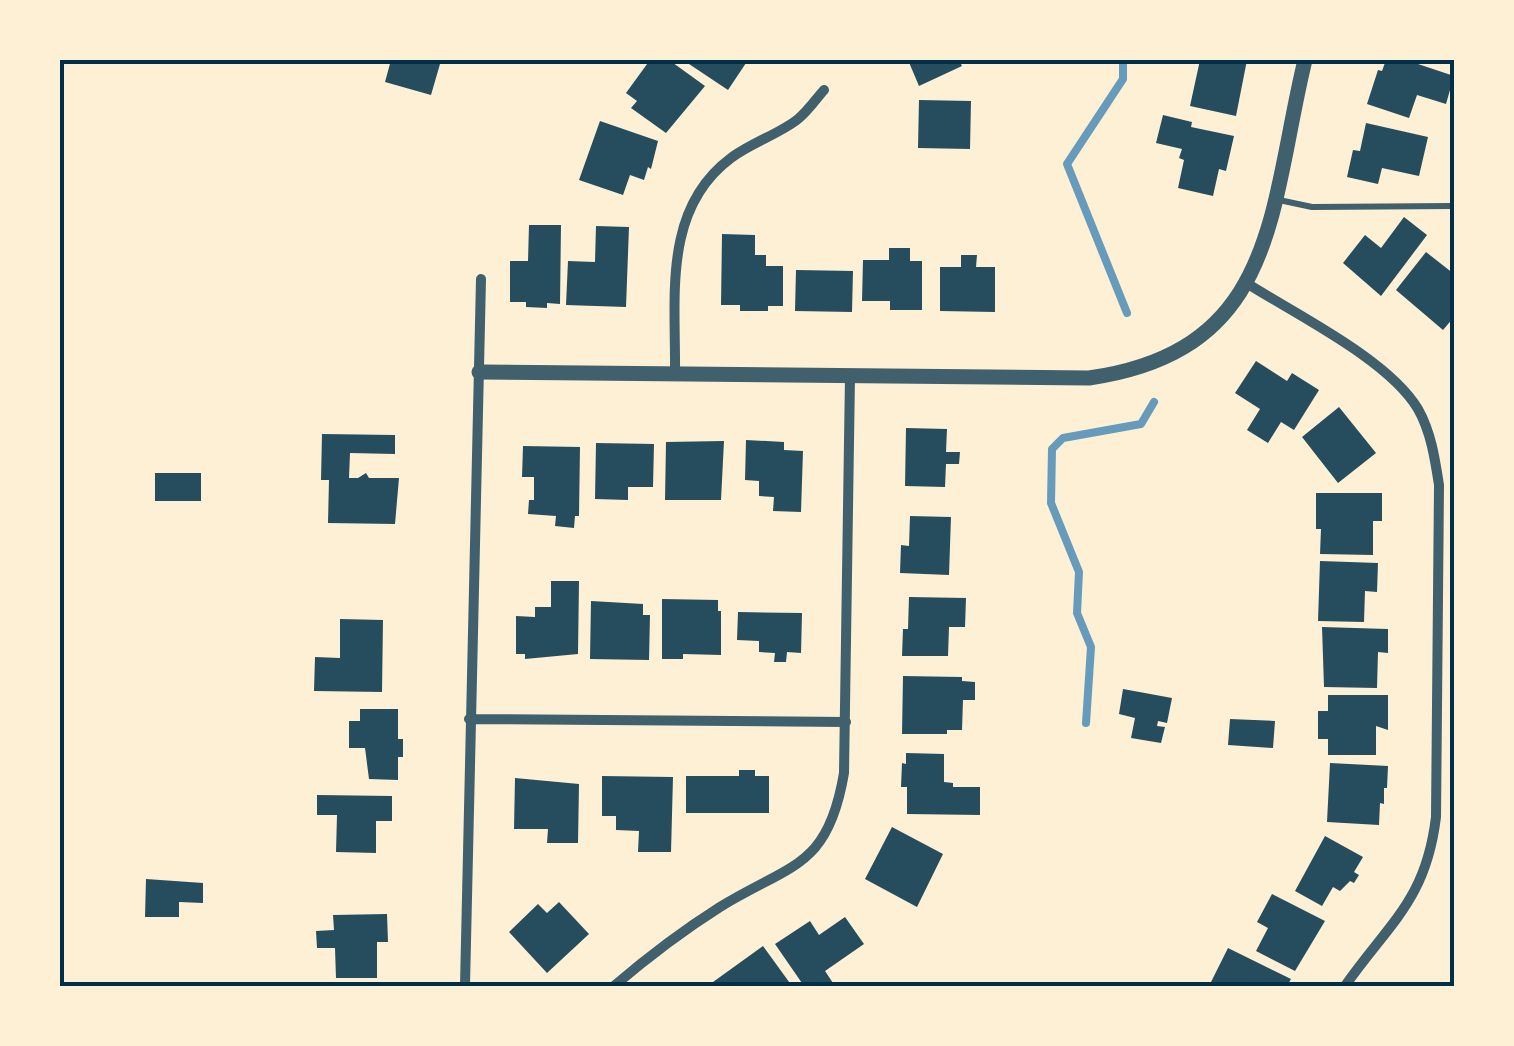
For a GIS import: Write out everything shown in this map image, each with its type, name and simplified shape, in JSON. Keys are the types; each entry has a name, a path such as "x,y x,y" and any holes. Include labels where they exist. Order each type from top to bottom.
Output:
{"street":[{"path":"479,372 1046,378 1120,373 1164,358 1195,339 1248,284 1266,243 1278,199 1304,60"},
{"path":"675,374 677,246 685,215 700,189 726,161 797,120 824,90"},
{"path":"465,986 482,279"},
{"path":"1248,284 1372,362 1397,384 1418,409 1433,447 1439,485 1436,817 1432,852 1409,905 1345,986"},
{"path":"614,986 690,926 810,856 829,830 844,773 850,376"},
{"path":"469,719 846,722"}],"lane":[{"path":"1278,199 1312,207 1454,206"}],"building":[{"path":"391,60 440,64 431,95 385,82"},
{"path":"650,60 669,60 705,86 666,133 631,108 637,101 626,93"},
{"path":"683,60 748,60 728,90"},
{"path":"908,60 959,60 962,66 919,86"},
{"path":"1200,60 1247,60 1236,116 1190,106"},
{"path":"1386,60 1406,60 1454,76 1446,104 1417,95 1409,118 1367,104 1378,70 1382,71"},
{"path":"919,100 971,101 970,149 918,148"},
{"path":"1163,115 1192,122 1191,127 1234,136 1226,171 1219,169 1213,196 1178,188 1184,160 1179,158 1182,149 1156,143"},
{"path":"600,121 658,141 644,180 630,175 623,195 579,180"},
{"path":"1366,123 1428,137 1419,176 1382,168 1378,184 1347,177 1353,150 1360,151"},
{"path":"1404,217 1427,235 1381,296 1343,263 1365,235 1381,248"},
{"path":"529,225 561,225 560,304 547,303 547,308 510,302 510,261 528,261"},
{"path":"596,226 629,227 626,307 566,305 568,261 595,262"},
{"path":"722,234 755,235 755,255 766,255 766,266 783,266 783,306 768,306 768,311 740,311 740,305 721,305"},
{"path":"889,248 910,248 910,261 922,261 922,310 890,310 890,301 862,301 863,260 889,260"},
{"path":"1426,252 1454,274 1454,317 1443,330 1396,290"},
{"path":"961,255 977,255 976,267 995,267 995,312 940,311 940,267 961,267"},
{"path":"796,270 853,271 852,312 795,311"},
{"path":"1256,361 1287,381 1292,373 1319,390 1294,430 1281,422 1268,443 1247,430 1260,409 1235,393"},
{"path":"1339,407 1376,453 1338,483 1302,437"},
{"path":"906,428 947,429 946,452 960,452 959,464 946,464 945,487 905,486"},
{"path":"322,434 395,435 395,454 350,453 349,478 366,473 369,478 399,478 395,524 328,523 329,480 321,480"},
{"path":"746,440 784,442 784,450 803,451 801,512 773,511 774,497 759,496 759,481 745,480"},
{"path":"724,441 721,500 665,500 666,442"},
{"path":"596,443 654,444 653,487 628,487 628,500 595,499"},
{"path":"523,446 580,447 579,516 575,516 574,528 555,526 556,516 528,514 529,500 534,500 534,477 522,477"},
{"path":"155,473 201,473 201,501 155,501"},
{"path":"1316,493 1382,493 1382,521 1373,521 1373,555 1320,554"},
{"path":"910,516 951,517 949,575 900,573 901,545 909,546"},
{"path":"1320,561 1378,563 1377,592 1365,591 1364,622 1318,621"},
{"path":"551,581 579,581 578,654 525,659 525,654 516,654 516,616 535,617 535,607 551,607"},
{"path":"909,597 966,598 965,627 949,627 948,656 902,656"},
{"path":"662,599 718,600 721,655 683,654 683,659 662,659"},
{"path":"591,601 643,604 643,615 650,615 649,660 590,659"},
{"path":"738,612 802,613 801,653 787,652 786,662 774,662 775,653 759,652 759,641 737,640"},
{"path":"340,619 383,620 382,692 314,691 315,657 340,658"},
{"path":"1322,627 1388,629 1388,653 1378,652 1377,688 1324,687"},
{"path":"903,676 962,677 962,681 975,682 975,700 963,700 962,730 902,734"},
{"path":"1123,689 1172,698 1167,723 1158,721 1157,726 1165,727 1161,743 1131,738 1135,718 1119,714"},
{"path":"1328,695 1388,695 1388,730 1376,726 1376,755 1328,755 1328,739 1318,739 1318,711 1328,711"},
{"path":"360,709 398,709 398,739 403,739 403,757 398,757 398,780 369,779 365,748 349,748 349,721 360,721"},
{"path":"1230,719 1275,721 1273,748 1228,745"},
{"path":"906,753 944,754 944,782 953,783 953,787 980,787 980,815 907,814 907,787 901,787"},
{"path":"1330,763 1388,766 1379,825 1327,822"},
{"path":"739,770 755,770 755,776 769,776 769,813 686,813 686,776 739,776"},
{"path":"602,776 673,777 671,852 638,852 639,831 616,830 616,816 602,816"},
{"path":"515,778 579,784 578,843 547,843 548,829 514,829"},
{"path":"317,795 392,796 392,821 376,821 376,853 336,852 337,815 317,815"},
{"path":"892,827 943,854 917,907 865,879"},
{"path":"1325,836 1363,857 1354,872 1359,875 1354,883 1350,881 1340,891 1333,887 1322,906 1295,891"},
{"path":"146,879 203,883 203,903 179,902 179,917 145,917"},
{"path":"1272,894 1325,921 1295,971 1256,951 1268,928 1257,922"},
{"path":"559,902 589,934 547,973 509,932 538,904 547,913"},
{"path":"387,914 388,942 377,942 377,978 336,978 335,948 317,948 316,931 334,930 333,915"},
{"path":"845,917 864,944 825,971 835,986 804,986 775,944 810,921 819,935"},
{"path":"763,946 792,986 716,986 713,982"},
{"path":"1228,948 1291,979 1287,986 1209,986"}],"waterway":[{"path":"1123,60 1123,79 1067,164 1127,313"},
{"path":"1086,723 1091,647 1077,613 1079,572 1051,503 1052,449 1063,438 1141,424 1154,402"}]}
